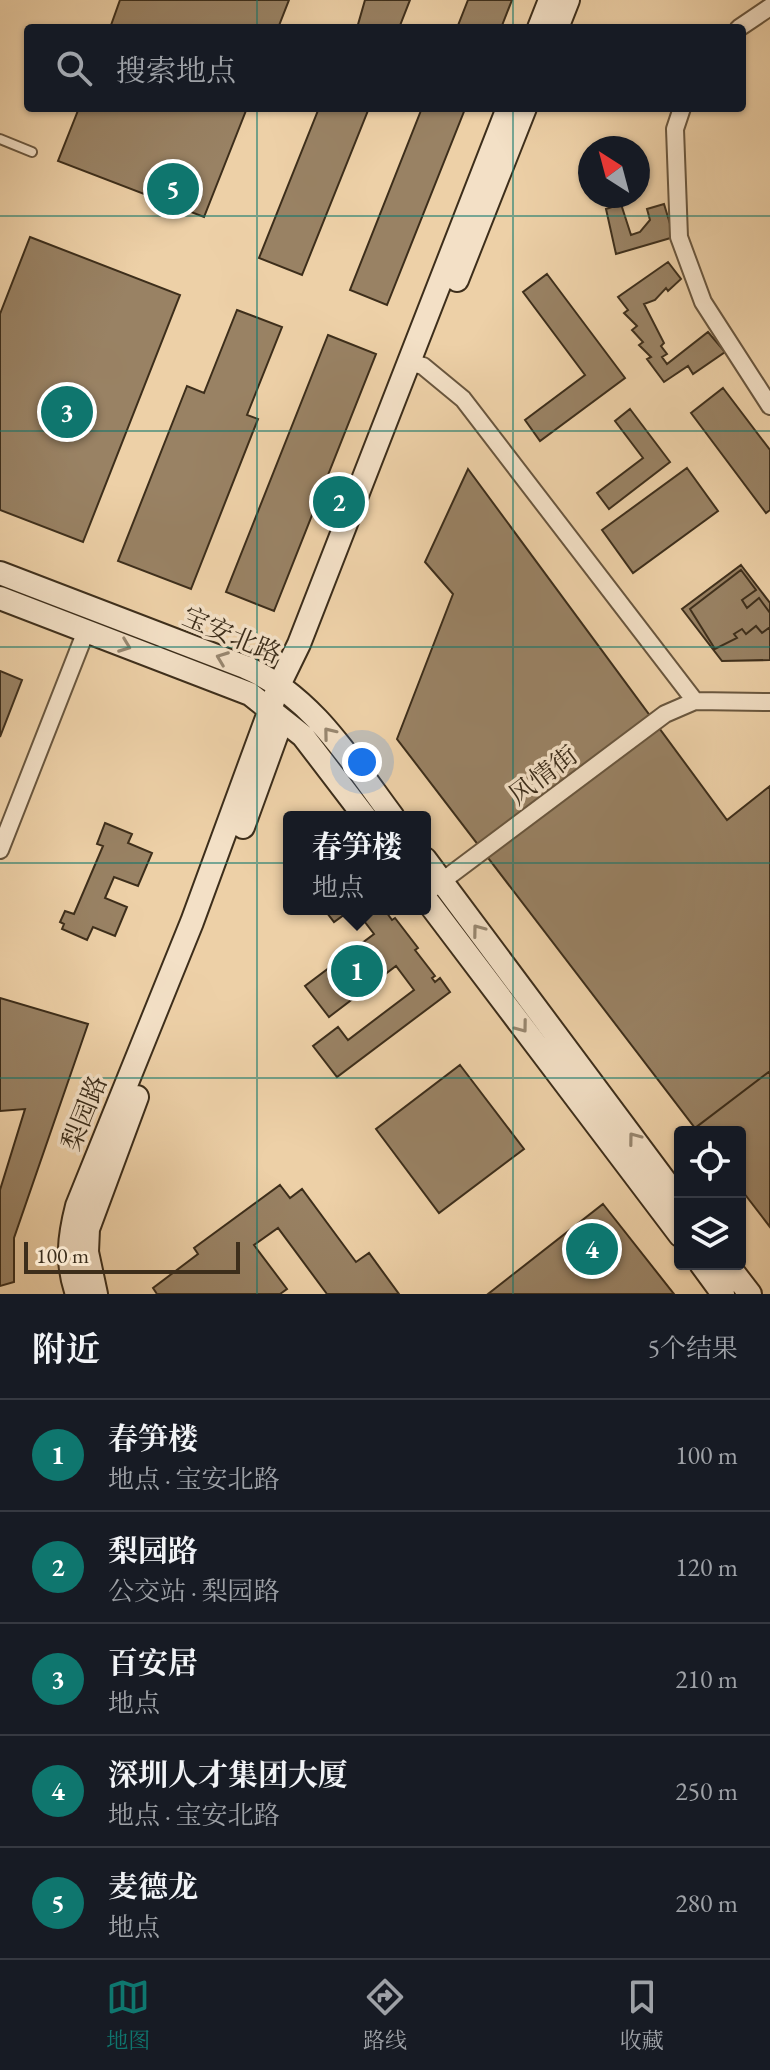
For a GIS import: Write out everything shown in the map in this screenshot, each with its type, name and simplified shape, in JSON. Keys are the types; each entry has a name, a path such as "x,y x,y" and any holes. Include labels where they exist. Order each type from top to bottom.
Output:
{"street":[{"path":"541,24 550,0"},
{"path":"559,24 568,0"},
{"path":"745,24 770,7"},
{"name":"梨园路","path":"416,364 507,112"},
{"name":"梨园路","path":"77,1294 69,1259 70,1233 77,1206 416,364 523,112"},
{"path":"681,112 675,129 679,237 703,302 770,406"},
{"path":"416,364 463,399 695,701 770,702"},
{"name":"宝安北路","path":"0,573 245,667 285,689 323,725 388,811"},
{"name":"宝安北路","path":"0,598 250,694 277,714 314,749 360,811"},
{"path":"0,850 86,631"},
{"name":"风情街","path":"431,891 665,714 695,701"},
{"name":"梨园路","path":"96,1294 87,1252 93,1209 269,764 277,714"},
{"path":"431,891 678,1198"},
{"path":"431,891 674,1227"},
{"path":"705,1270 723,1294"},
{"path":"732,1270 750,1294"}],"lane":[{"path":"0,139 32,152"}],"building":[{"path":"120,0 289,0 280,24 111,24"},
{"path":"365,0 410,0 401,24 358,24"},
{"path":"468,0 512,0 503,24 459,24"},
{"path":"77,112 245,112 204,217 58,161"},
{"path":"317,112 367,112 302,275 259,258"},
{"path":"420,112 464,112 387,305 350,290"},
{"path":"664,204 674,237 616,254 606,209 622,208 631,235 640,232 650,220 647,209"},
{"path":"30,237 180,295 83,542 0,510 0,314"},
{"path":"668,262 681,279 668,291 666,288 655,300 644,304 664,343 661,346 667,354 662,357 667,364 708,332 725,352 693,374 688,366 664,382 647,359 651,357 639,345 643,342 632,330 637,326 624,313 628,310 618,297"},
{"path":"547,274 625,378 540,441 525,420 585,375 523,292"},
{"path":"237,310 282,327 247,415 258,419 191,589 118,561 187,386 204,393"},
{"path":"328,335 376,354 274,611 226,592"},
{"path":"723,388 770,450 770,510 766,513 691,413"},
{"path":"630,409 670,462 609,509 597,493 643,458 615,421"},
{"path":"687,468 718,511 633,573 602,530"},
{"path":"468,469 727,820 770,786 770,1071 698,1126 693,1126 397,739 453,594 425,562"},
{"path":"741,565 770,603 770,660 722,661 682,609"},
{"path":"741,570 756,590 742,600 747,608 759,598 770,613 770,627 762,633 756,626 746,634 742,629 734,634 737,638 715,649 690,609"},
{"path":"0,671 22,680 0,737"},
{"path":"105,823 132,834 128,843 152,853 138,886 114,877 105,898 127,907 115,936 93,927 87,940 62,929 64,924 60,922 65,911 74,914 103,846 97,844"},
{"path":"329,915 344,915 334,922"},
{"path":"360,915 388,915 392,920 395,918 418,948 415,950 435,976 432,978 435,982 440,978 450,992 337,1077 313,1046 338,1027 348,1040 414,990 396,966 329,1017 305,986 374,934"},
{"path":"0,998 88,1024 14,1238 14,1282 0,1286 0,1190 25,1109 0,1111"},
{"path":"460,1065 524,1149 439,1213 376,1129"},
{"path":"770,1071 770,1227 746,1196 746,1126 698,1126"},
{"path":"280,1185 290,1198 302,1189 356,1262 369,1253 399,1294 327,1294 278,1228 254,1245 287,1289 280,1294 157,1294 153,1288 198,1254 194,1248"},
{"path":"603,1204 674,1294 488,1294"}],"place":[{"name":"麦德龙","path":"173,189"},
{"name":"百安居","path":"67,412"},
{"name":"梨园路","path":"339,502"},
{"name":"春笋楼","path":"357,971"},
{"name":"深圳人才集团大厦","path":"592,1249"}]}
